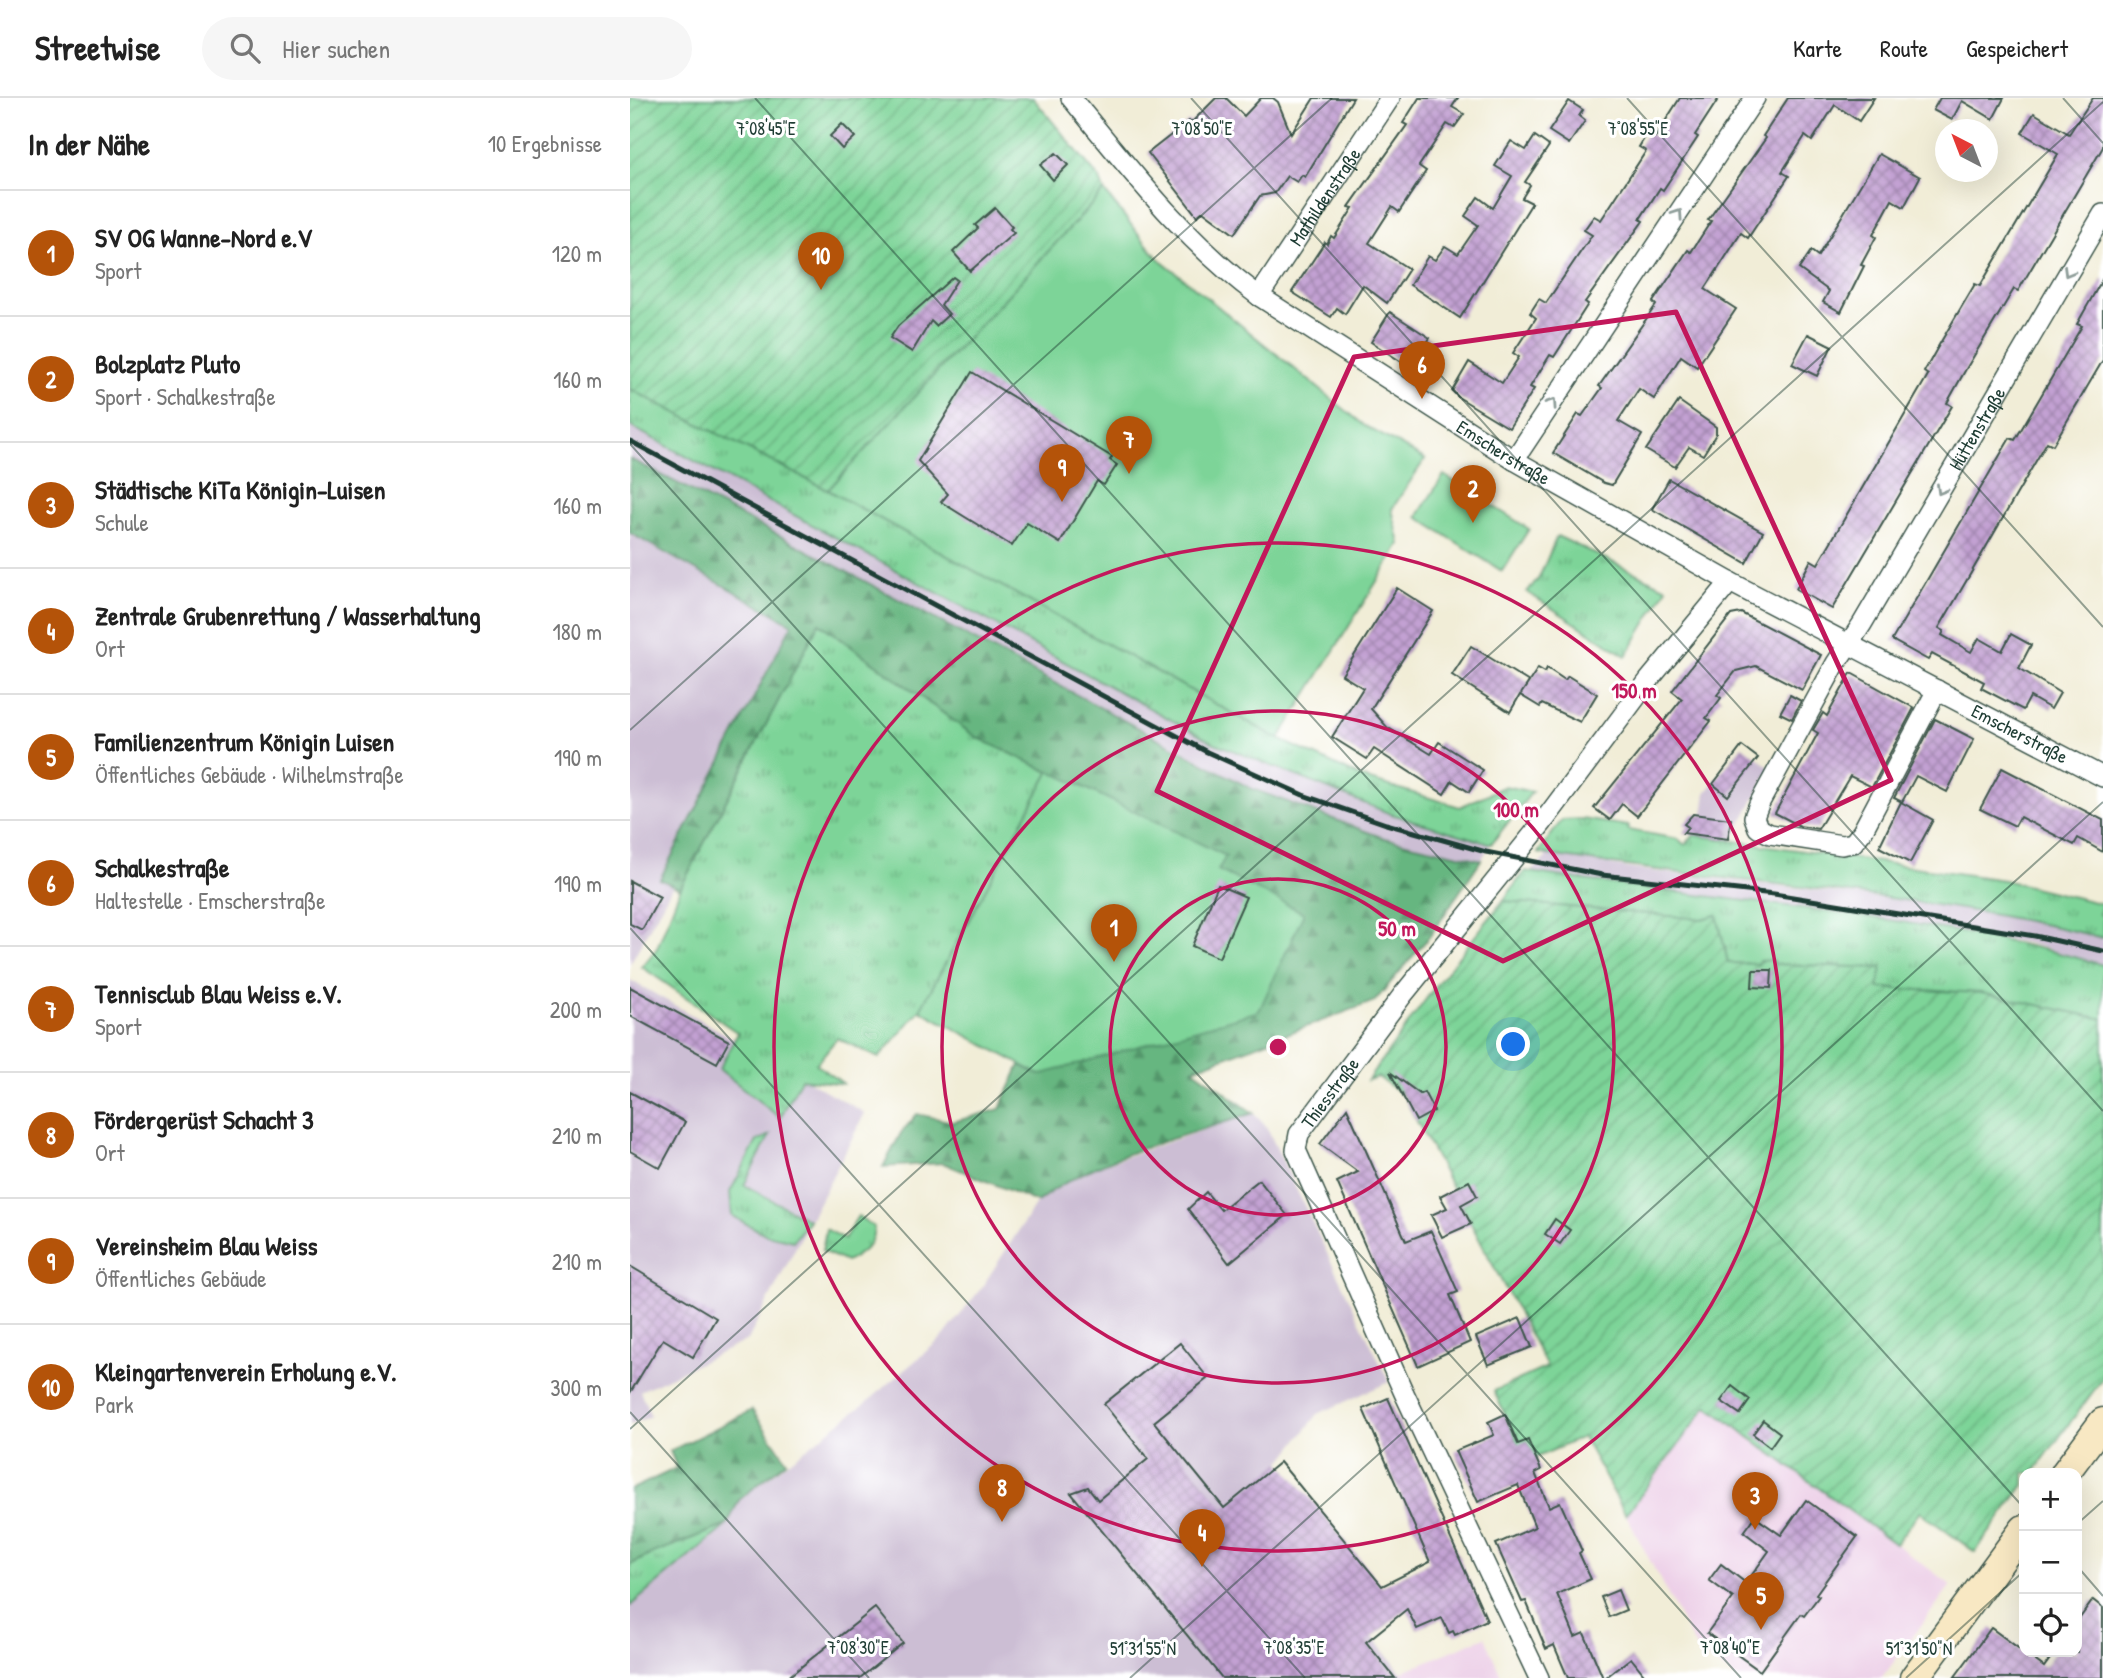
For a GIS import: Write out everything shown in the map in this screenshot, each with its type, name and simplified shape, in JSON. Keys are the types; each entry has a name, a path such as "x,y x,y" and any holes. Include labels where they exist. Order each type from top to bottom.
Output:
{"street":[{"name":"Emscherstraße","path":"1071,98 1184,232 1220,268 1259,296 1514,460 1730,582 2103,777"},
{"name":"Mathildenstraße","path":"1259,296 1390,98"},
{"path":"1514,460 1755,98"},
{"name":"Hüttenstraße","path":"1850,643 2103,214"},
{"name":"Thiesstraße","path":"1539,1678 1404,1393 1296,1150 1299,1134 1402,996 1543,822 1649,680 1730,582"},
{"path":"1850,643 1759,804 1754,824 1763,832 1842,845 1853,843 1862,832 1937,690"},
{"path":"2069,1468 2103,1422"},
{"path":"1914,1678 2023,1531"}],"highlighted area":[{"path":"1676,312 1891,780 1503,961 1157,791 1354,357"}],"shaded area":[{"path":"630,426 1212,742 1391,814 1491,844 1481,860 1384,838 1250,788 786,539 630,459"},
{"path":"630,533 792,624 660,878 673,885 630,964"},
{"path":"1742,746 1771,768 1732,840 1700,835 1706,793"},
{"path":"1538,853 1633,869 1948,906 2040,922 2103,938 2103,965 2027,943 1824,910 1612,886 1530,872 1547,857"},
{"path":"630,980 865,1113 748,1340 640,1391 651,1416 630,1425"},
{"path":"1253,1113 1266,1126 1389,1382 1318,1414 1281,1462 1403,1612 1373,1637 1406,1678 630,1678 630,1606 727,1525 739,1500 872,1398 943,1337 982,1287 1037,1202 1057,1186 1099,1166"},
{"path":"1707,1405 1951,1585 1882,1678 1736,1678 1697,1650 1626,1515"},
{"path":"1485,1637 1502,1678 1406,1678 1401,1672"}],"green space":[{"path":"630,98 1033,98 1100,179 1104,191 828,490 630,389"},
{"path":"1104,191 1157,257 1365,426 1425,459 1392,509 1400,544 1279,739 828,490"},
{"path":"630,389 828,490 1279,739 1363,778 1460,807 1505,786 1532,792 1491,844 1391,814 1212,742 630,426"},
{"path":"630,459 786,539 1250,788 1384,838 1481,860 1430,936 1375,1001 1193,1069 1253,1113 1112,1160 1060,1186 1037,1202 943,1163 883,1167 901,1133 917,1114 953,1122 1000,1109 1020,1065 1040,1075 1217,870 1225,856 976,737 819,623 680,889 660,879 792,624 630,533"},
{"path":"1444,475 1529,529 1502,571 1417,517"},
{"path":"1557,536 1667,588 1626,656 1527,592 1539,578"},
{"path":"819,623 976,737 1050,771 920,1010 879,1058 837,1038 816,1064 844,1084 801,1079 780,1118 719,1069 738,1033 642,967 657,948 680,889"},
{"path":"1050,771 1226,856 1218,870 1304,913 1259,1011 1040,1075 920,1010"},
{"path":"1582,819 1629,826 1628,830 1678,839 1685,845 1694,835 2004,880 2103,904 2099,914 2103,915 2103,938 1963,909 1538,853 1562,820"},
{"path":"1525,871 1888,920 1961,932 2103,965 2103,1019 1981,993 1878,988 1881,968 1728,963 1717,915 1702,919 1503,901"},
{"path":"1503,901 1702,919 1717,915 1728,963 1758,964 1759,961 1773,960 1773,964 1882,968 1878,988 1981,993 2103,1019 2103,1378 2037,1468 2019,1468 2019,1492 1975,1552 1920,1512 1895,1544 1707,1406 1626,1515 1583,1437 1526,1462 1494,1391 1547,1367 1403,1095 1378,1077 1368,1080 1436,985"},
{"path":"770,1135 744,1185 809,1220 793,1241 767,1235 732,1216 730,1192 757,1141"},
{"path":"858,1216 874,1227 872,1239 866,1248 846,1262 822,1251 826,1229 844,1239"},
{"path":"752,1410 787,1461 739,1500 727,1525 653,1553 630,1565 630,1490 677,1468 670,1451"},
{"path":"727,1525 630,1606 630,1565 653,1553"}],"building":[{"path":"1216,98 1226,98 1244,116 1261,98 1273,98 1278,102 1291,134 1314,98 1353,98 1305,177 1302,175 1297,182 1287,176 1275,193 1260,196 1234,234 1203,211 1197,216 1148,153 1189,121 1191,123"},
{"path":"1419,98 1458,98 1452,107 1464,114 1454,128 1447,124 1419,166 1426,171 1399,212 1392,207 1369,243 1409,269 1387,303 1363,285 1345,314 1337,308 1331,317 1292,292 1325,242 1327,244 1331,236 1334,238 1353,208 1349,207 1407,125 1403,123"},
{"path":"1680,98 1719,98 1695,135 1698,137 1640,219 1643,221 1585,302 1588,304 1554,357 1550,355 1530,387 1534,389 1509,428 1458,397 1452,391 1469,362 1502,383 1519,357 1513,353 1536,318 1530,313 1539,299 1546,303 1592,235 1584,230 1594,216 1601,220 1646,151 1639,147 1648,132 1655,137"},
{"path":"1788,98 1874,98 1859,121 1835,105 1812,141 1805,136 1782,172 1789,176 1748,238 1741,233 1705,289 1736,309 1697,367 1681,356 1654,399 1639,389 1618,421 1642,435 1612,485 1604,483 1553,453 1578,414 1582,416 1602,388 1599,386 1656,305 1653,302 1688,250 1691,252 1711,221 1708,220 1766,138 1763,136"},
{"path":"1940,98 2004,98 1993,119 1962,101 1953,119 1933,110"},
{"path":"2093,98 2103,98 2103,147 2018,291 2014,289 1966,369 1947,403 1952,406 1832,609 1796,589 1811,560 1818,564 1928,375 1924,372 1939,345 1975,284 1980,286 2058,154 2022,133 2034,113 2069,134"},
{"path":"1569,101 1583,110 1579,116 1585,121 1569,144 1549,131"},
{"path":"842,124 855,137 842,149 830,136"},
{"path":"1535,136 1549,146 1525,182 1530,185 1522,198 1532,203 1460,318 1410,285 1428,256 1435,260 1445,246 1458,254 1478,225 1465,216 1478,197 1493,208 1512,176 1495,166 1511,141 1526,150"},
{"path":"1056,153 1068,165 1053,180 1040,165"},
{"path":"1879,154 1920,177 1904,207 1892,200 1873,235 1876,237 1861,265 1864,266 1841,312 1823,302 1829,291 1799,269 1811,251 1818,256"},
{"path":"995,208 1014,233 970,271 953,252 978,228 975,225"},
{"path":"953,277 957,280 941,305 949,314 936,326 931,321 912,352 890,338 898,326"},
{"path":"2103,278 2103,360 2053,445 2047,442 1939,628 1944,631 1942,635 1971,652 1979,638 2002,651 2011,634 2031,645 2019,668 2060,693 2051,709 2030,697 2023,710 1981,688 1984,682 1932,654 1928,660 1892,640 2010,438 2015,440 2082,326 2077,324"},
{"path":"1390,312 1430,338 1411,368 1371,342"},
{"path":"1808,334 1832,346 1817,376 1792,364"},
{"path":"972,372 1112,457 1110,460 1117,465 1104,485 1097,481 1060,543 1027,523 1012,546 941,502 948,494 918,461"},
{"path":"1679,401 1716,427 1716,434 1703,455 1689,447 1675,467 1646,450"},
{"path":"1669,479 1763,532 1746,563 1652,509"},
{"path":"1397,588 1433,611 1371,709 1387,727 1431,754 1439,742 1483,770 1469,792 1452,781 1444,794 1374,749 1367,759 1332,737 1363,688 1342,675"},
{"path":"1741,613 1821,655 1802,690 1756,666 1736,671 1717,695 1721,698 1706,718 1711,721 1637,816 1622,804 1610,820 1594,808 1682,699 1672,691 1731,615"},
{"path":"1471,646 1529,682 1538,668 1545,672 1547,668 1565,680 1568,676 1597,694 1580,722 1542,704 1540,707 1520,695 1510,712 1452,675"},
{"path":"1851,673 1914,708 1872,787 1850,776 1818,829 1800,826 1775,813 1818,733 1813,730 1823,713 1827,716"},
{"path":"1790,695 1801,701 1792,719 1780,713"},
{"path":"1935,719 1974,739 1947,792 1916,776 1902,802 1894,798"},
{"path":"1742,746 1758,758 1728,796 1713,784"},
{"path":"2002,768 2103,820 2103,852 2078,838 2074,845 2020,817 2015,826 1980,809"},
{"path":"1901,802 1933,820 1910,863 1879,847"},
{"path":"1693,814 1731,819 1728,839 1683,833 1688,827 1684,824"},
{"path":"630,881 660,897 642,930 630,924"},
{"path":"1218,885 1246,897 1219,958 1192,946"},
{"path":"1753,970 1772,970 1771,988 1752,987"},
{"path":"630,987 729,1041 717,1063 630,1016"},
{"path":"1390,1072 1420,1094 1424,1092 1434,1111 1416,1121"},
{"path":"630,1092 685,1122 660,1168 630,1151"},
{"path":"1347,1108 1406,1241 1431,1231 1458,1292 1450,1295 1470,1342 1418,1366 1337,1182 1358,1172 1320,1144"},
{"path":"1259,1180 1287,1215 1229,1263 1188,1209 1206,1192 1221,1210"},
{"path":"1469,1181 1477,1196 1461,1205 1471,1224 1442,1237 1431,1215 1447,1208 1440,1196"},
{"path":"1555,1219 1570,1230 1560,1244 1545,1234"},
{"path":"630,1266 716,1318 693,1357 663,1339 630,1393"},
{"path":"1520,1318 1532,1347 1488,1365 1476,1337"},
{"path":"1180,1343 1208,1378 1154,1422 1224,1508 1280,1462 1382,1586 1430,1562 1363,1409 1388,1398 1487,1620 1455,1635 1453,1631 1449,1633 1442,1618 1417,1629 1407,1609 1366,1642 1395,1678 1222,1678 1071,1493 1088,1487 1098,1500 1148,1459 1104,1404"},
{"path":"1732,1386 1750,1400 1740,1414 1721,1401"},
{"path":"1505,1414 1518,1444 1528,1440 1541,1470 1535,1473 1549,1507 1560,1502 1582,1551 1579,1553 1591,1579 1557,1594 1575,1637 1584,1633 1603,1678 1568,1678 1554,1645 1546,1649 1526,1601 1522,1602 1496,1544 1535,1527 1518,1485 1478,1502 1455,1451 1494,1435 1488,1422"},
{"path":"1763,1420 1780,1433 1770,1447 1753,1434"},
{"path":"1806,1500 1857,1537 1816,1594 1819,1596 1804,1616 1801,1614 1760,1671 1707,1633 1733,1598 1709,1580 1721,1564 1746,1583 1769,1551 1744,1532 1755,1517 1781,1535"},
{"path":"1618,1590 1626,1610 1609,1617 1601,1597"},
{"path":"2093,1600 2103,1608 2103,1678 1954,1678 1991,1628 2019,1649 2019,1657 2030,1657 2044,1667 2051,1657 2082,1657 2082,1615"},
{"path":"875,1608 903,1643 860,1678 787,1678"},
{"path":"1631,1658 1647,1678 1605,1678"}],"railway":[{"path":"630,441 1207,752 1303,795 1386,824 1486,852 1602,875 1774,894 2035,936 2103,951"}],"place":[{"name":"Kleingartenverein Erholung e.V.","path":"821,290"},
{"name":"Schalkestraße","path":"1422,399"},
{"name":"Tennisclub Blau Weiss e.V.","path":"1129,474"},
{"name":"Vereinsheim Blau Weiss","path":"1062,502"},
{"name":"Bolzplatz Pluto","path":"1473,523"},
{"name":"SV OG Wanne-Nord e.V","path":"1114,962"},
{"name":"Fördergerüst Schacht 3","path":"1002,1522"},
{"name":"Städtische KiTa Königin-Luisen","path":"1755,1530"},
{"name":"Zentrale Grubenrettung / Wasserhaltung","path":"1202,1567"},
{"name":"Familienzentrum Königin Luisen","path":"1761,1630"}]}
